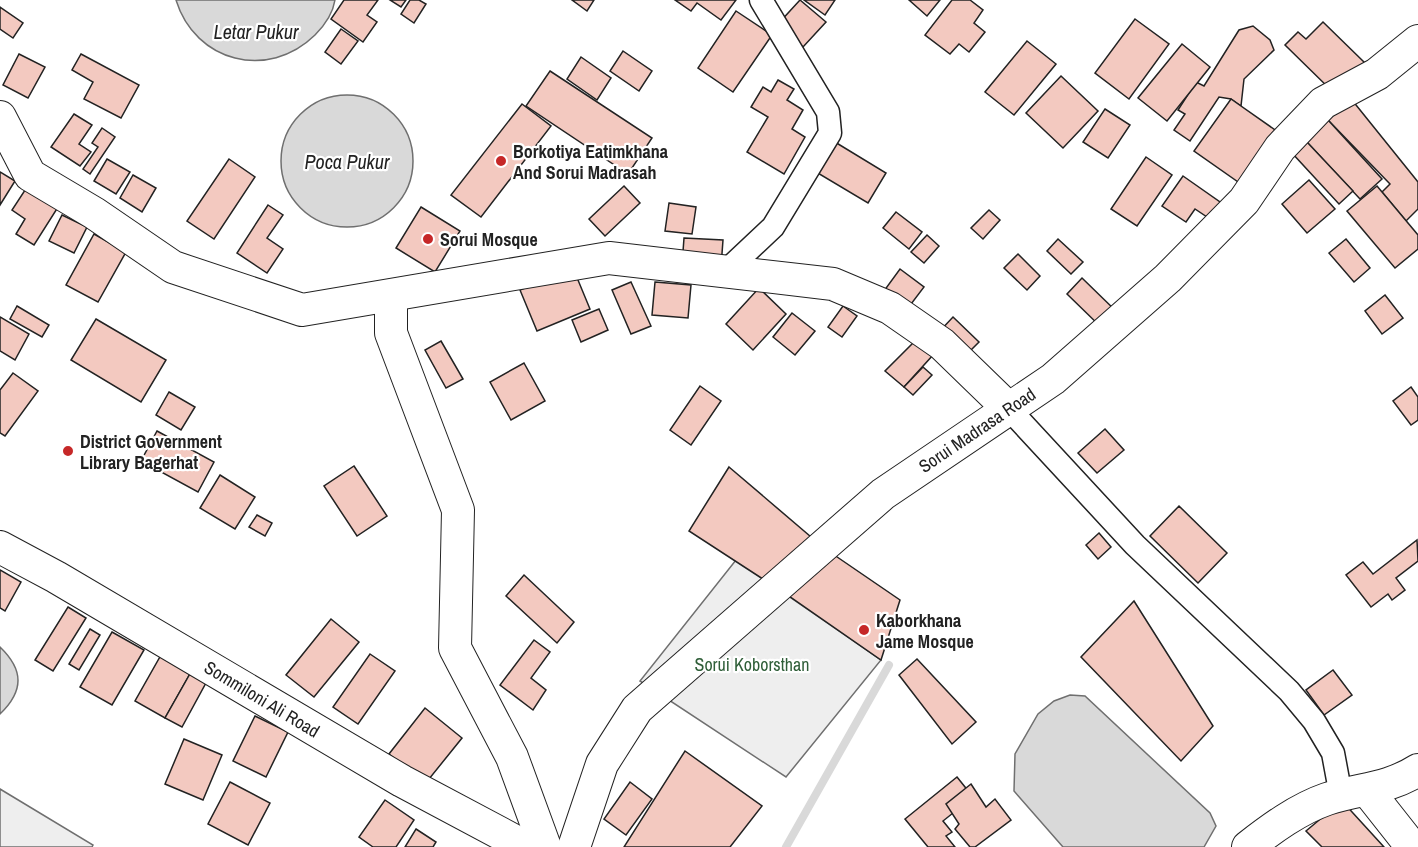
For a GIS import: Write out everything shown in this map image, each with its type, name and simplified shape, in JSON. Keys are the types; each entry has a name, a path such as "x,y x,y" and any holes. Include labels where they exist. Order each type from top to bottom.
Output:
{"street":[{"path":"723,273 774,227 830,133 828,112 761,0"},
{"name":"Sorui Madrasa Road","path":"574,847 602,764 638,710 883,494 1053,379 1168,278 1244,201 1280,148 1323,103 1377,74 1418,41"},
{"path":"0,117 30,175 94,213 173,267 302,310 609,258 833,284 890,308 942,344 1010,410 1135,545 1295,698 1314,721 1334,753 1354,793 1413,847"},
{"path":"391,296 390,333 458,510 455,648 512,757 545,847"},
{"name":"Sommiloni Ali Road","path":"0,547 56,577 402,781 526,847"},
{"path":"1248,847 1275,827 1326,800 1397,782 1418,770"}],"green space":[{"name":"Sorui Koborsthan","path":"736,560 881,660 786,777 640,681"},
{"path":"0,789 93,845 92,847 0,847"}],"water":[{"name":"Letar Pukur","path":"176,0 335,0 322,28 315,35 296,49 276,58 255,60 235,58 216,50 199,38 186,21"},
{"name":"Poca Pukur","path":"347,95 372,100 394,114 408,136 413,161 408,186 394,208 372,222 347,227 322,222 300,208 286,186 281,161 286,136 300,114 322,100"},
{"path":"0,647 14,664 18,680 14,697 0,714"},
{"path":"1070,695 1085,696 1210,813 1216,826 1204,847 1063,847 1014,791 1015,754 1038,714 1054,701"}],"building":[{"path":"344,0 378,0 367,15 377,22 363,42 331,19"},
{"path":"390,0 406,0 401,7"},
{"path":"410,0 419,0 426,4 414,23 401,14"},
{"path":"572,0 594,0 587,11"},
{"path":"675,0 736,0 721,20 697,3 691,11"},
{"path":"800,0 826,22 803,47 778,24"},
{"path":"804,0 835,0 825,15"},
{"path":"909,0 940,0 927,16"},
{"path":"952,0 970,0 983,10 974,23 985,32 969,52 959,44 950,54 925,35"},
{"path":"0,7 23,23 13,38 0,29"},
{"path":"736,11 772,35 733,92 698,68"},
{"path":"1135,19 1169,44 1129,99 1095,73"},
{"path":"1323,22 1365,63 1335,94 1285,45 1298,32 1306,39"},
{"path":"1253,26 1270,40 1274,50 1244,79 1241,106 1231,99 1219,97 1190,141 1174,130 1185,114 1178,110 1196,82 1204,86 1239,30"},
{"path":"341,29 358,41 341,64 325,52"},
{"path":"1027,41 1056,64 1014,115 985,92"},
{"path":"1182,44 1210,67 1167,121 1138,98"},
{"path":"623,51 652,71 639,91 610,71"},
{"path":"19,54 45,67 28,98 3,85"},
{"path":"81,54 139,85 121,118 84,99 93,82 72,70"},
{"path":"581,57 611,78 597,100 567,79"},
{"path":"550,71 652,138 628,174 526,106"},
{"path":"1061,76 1098,111 1063,148 1026,113"},
{"path":"778,80 794,89 787,100 803,110 792,129 805,137 784,174 747,152 768,117 751,107 763,87 771,92"},
{"path":"1231,99 1278,132 1241,184 1194,151"},
{"path":"1352,100 1418,182 1418,209 1406,221 1382,192 1390,184 1328,120"},
{"name":"Borkotiya Eatimkhana And Sorui Madrasah","path":"522,104 551,126 481,217 451,195"},
{"path":"1105,109 1130,125 1108,158 1083,142"},
{"path":"74,114 92,125 79,144 91,152 80,166 51,147"},
{"path":"1328,120 1382,179 1360,199 1306,141"},
{"path":"102,128 115,137 90,174 83,169 98,147 92,143"},
{"path":"830,139 886,173 868,203 811,169"},
{"path":"1306,141 1353,191 1339,204 1292,153"},
{"path":"1146,157 1172,175 1137,226 1111,209"},
{"path":"107,159 130,172 116,194 94,181"},
{"path":"229,159 255,177 214,239 187,221"},
{"path":"0,172 15,181 0,205"},
{"path":"133,175 156,188 142,212 120,198"},
{"path":"1183,176 1230,209 1219,225 1195,209 1186,222 1162,206"},
{"path":"1309,180 1335,209 1307,233 1282,204"},
{"path":"29,184 60,204 34,245 16,234 25,219 12,210"},
{"path":"624,186 640,203 605,236 589,219"},
{"path":"1377,186 1418,235 1418,249 1395,268 1347,211"},
{"path":"669,203 696,207 692,234 665,231"},
{"path":"268,205 283,215 267,238 283,249 267,273 237,253"},
{"name":"Sorui Mosque","path":"421,207 460,231 435,272 396,248"},
{"path":"989,210 1000,220 983,239 971,228"},
{"path":"896,212 922,232 909,249 883,228"},
{"path":"62,215 87,227 74,253 49,241"},
{"path":"94,234 126,252 98,302 66,285"},
{"path":"927,235 939,246 924,263 911,252"},
{"path":"684,238 723,240 721,267 682,265"},
{"path":"1058,239 1083,262 1071,274 1047,251"},
{"path":"1346,239 1370,268 1354,282 1329,253"},
{"path":"1018,254 1040,276 1027,290 1004,268"},
{"path":"573,268 590,309 537,331 520,290"},
{"path":"900,269 924,287 905,312 881,295"},
{"path":"1082,278 1119,314 1104,330 1067,294"},
{"path":"631,282 651,326 631,334 612,290"},
{"path":"655,282 691,285 688,318 652,315"},
{"path":"759,288 786,314 753,350 726,324"},
{"path":"1385,295 1403,318 1382,334 1365,311"},
{"path":"17,306 49,325 42,337 10,319"},
{"path":"843,306 857,316 842,337 828,327"},
{"path":"599,309 608,330 581,342 572,320"},
{"path":"792,313 815,331 795,355 773,337"},
{"path":"0,317 29,334 15,360 0,351"},
{"path":"953,317 979,342 963,358 938,333"},
{"path":"96,319 166,360 141,402 71,360"},
{"path":"441,341 463,379 446,388 425,350"},
{"path":"915,341 933,355 904,387 885,371"},
{"path":"524,363 545,401 511,420 490,382"},
{"path":"923,367 932,375 913,395 904,387"},
{"path":"13,373 38,391 5,436 0,433 0,390"},
{"path":"700,386 721,401 691,445 670,430"},
{"path":"1411,387 1418,397 1418,420 1411,425 1393,401"},
{"path":"169,392 195,407 181,430 156,415"},
{"path":"1105,429 1124,450 1097,473 1078,453"},
{"path":"157,431 214,462 198,492 141,461"},
{"path":"354,466 387,516 357,536 324,486"},
{"path":"729,467 824,548 789,596 689,531"},
{"path":"220,475 255,497 235,529 200,508"},
{"path":"1179,506 1227,553 1198,583 1150,536"},
{"path":"257,515 272,523 265,536 249,527"},
{"path":"1099,533 1111,547 1098,559 1086,545"},
{"path":"1417,540 1418,561 1396,578 1405,590 1392,600 1388,594 1371,607 1346,575 1363,562 1373,574"},
{"name":"Kaborkhana Jame Mosque","path":"824,548 900,600 881,660 789,596"},
{"path":"0,570 21,582 5,611 0,608"},
{"path":"524,575 574,622 557,643 506,596"},
{"path":"1134,601 1213,726 1181,761 1081,657"},
{"path":"68,607 86,618 53,671 35,660"},
{"path":"331,619 359,642 314,697 286,675"},
{"path":"90,629 100,635 79,670 69,664"},
{"path":"112,632 144,650 112,705 80,687"},
{"path":"534,640 550,652 531,678 546,690 533,710 500,685"},
{"path":"370,654 395,671 358,724 333,707"},
{"path":"161,655 191,672 165,718 135,701"},
{"path":"917,659 976,722 952,744 899,675"},
{"path":"1333,670 1352,695 1324,715 1306,690"},
{"path":"191,672 207,681 182,727 165,718"},
{"path":"425,708 462,738 425,784 389,754"},
{"path":"255,716 288,732 266,777 233,761"},
{"path":"184,739 222,755 203,800 165,784"},
{"path":"685,751 762,806 730,847 624,847"},
{"path":"957,777 973,797 943,821 952,832 946,836 955,847 928,847 905,819"},
{"path":"230,782 270,803 248,845 208,824"},
{"path":"630,782 652,799 626,835 604,819"},
{"path":"971,784 986,807 995,799 1011,820 975,847 970,847 955,829 959,824 946,804"},
{"path":"385,800 414,820 396,847 373,847 359,837"},
{"path":"1342,801 1384,847 1322,847 1306,831"},
{"path":"416,829 436,842 433,847 405,847"}],"waterway":[{"path":"786,847 889,665"}],"place":[{"name":"Borkotiya Eatimkhana And Sorui Madrasah","path":"501,161"},
{"name":"Sorui Mosque","path":"428,239"},
{"name":"District Government Library Bagerhat","path":"68,451"},
{"name":"Kaborkhana Jame Mosque","path":"864,630"}]}
